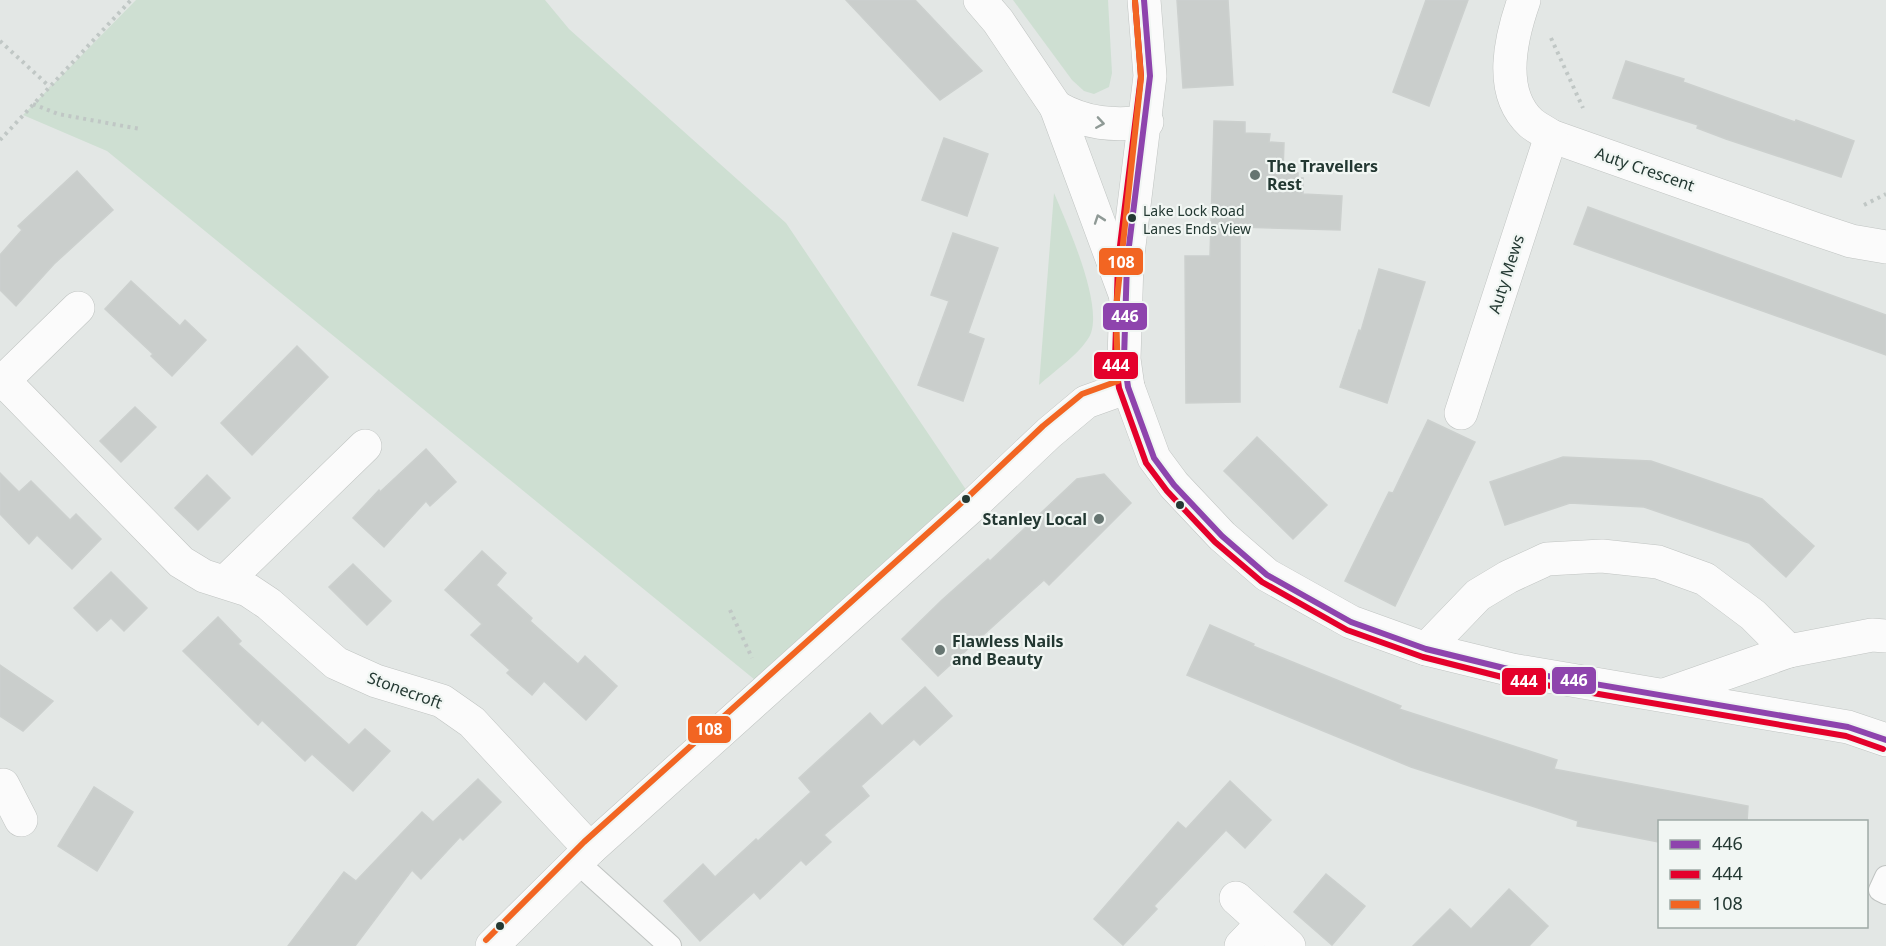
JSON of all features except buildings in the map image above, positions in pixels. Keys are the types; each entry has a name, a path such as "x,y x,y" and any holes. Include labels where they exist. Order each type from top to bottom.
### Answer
{"street":[{"path":"980,0 998,21 1056,107 1125,294"},
{"path":"1144,0 1150,76 1147,122 1125,294 1124,359 1128,387 1154,458 1174,485 1222,536 1268,575 1351,622 1426,649 1512,670 1848,727 1886,740"},
{"name":"Auty Crescent","path":"1524,0 1510,50 1511,79 1518,105 1530,122 1551,136 1605,155 1851,241 1886,247"},
{"path":"1056,107 1091,122 1115,125 1147,122"},
{"name":"Auty Mews","path":"1461,412 1551,136"},
{"name":"Stonecroft","path":"78,308 2,382 181,562 204,576 248,590 269,604 336,663 376,681 442,701 472,722 584,856"},
{"path":"492,946 584,856 766,689 1086,402 1128,387"},
{"path":"225,582 365,446"},
{"path":"1426,649 1478,596 1508,577 1547,559 1602,556 1658,562 1705,579 1753,615 1789,651"},
{"path":"1664,694 1789,651 1872,635 1886,636"},
{"path":"0,786 3,785 21,820"},
{"path":"1236,898 1289,946"},
{"path":"1240,946 1263,923"}],"lane":[{"path":"584,856 670,946"},
{"path":"1886,876 1880,890 1886,893"}],"path":[{"path":"0,140 131,0"},
{"path":"1547,31 1605,155"},
{"path":"0,41 50,87"},
{"path":"33,104 58,114 140,129"},
{"path":"730,610 766,689"}],"green space":[{"path":"136,0 545,0 569,29 786,223 975,503 766,689 107,151 23,115"},
{"path":"1013,0 1108,0 1112,73 1109,87 1094,94 1084,91 1072,80"},
{"path":"1054,193 1088,283 1093,319 1091,333 1082,347 1039,385"}],"transit line":[{"name":"446","path":"1144,0 1150,76 1127,262 1124,359 1128,387 1154,458 1174,485 1222,536 1267,575 1351,622 1426,649 1512,670 1848,727 1886,740"},
{"name":"444","path":"1135,1 1141,76 1118,262 1115,359 1119,388 1146,463 1167,491 1215,542 1262,582 1347,630 1423,657 1510,679 1846,736 1883,749"},
{"name":"108","path":"486,940 584,842 969,496 1043,426 1082,394 1118,381 1116,308 1141,78 1135,1"}],"place":[{"name":"The Travellers Rest","path":"1255,175"},
{"name":"Lake Lock Road Lanes Ends View","path":"1132,218"},
{"name":"Stanley Local","path":"1099,519"},
{"name":"Flawless Nails and Beauty","path":"940,650"}]}
